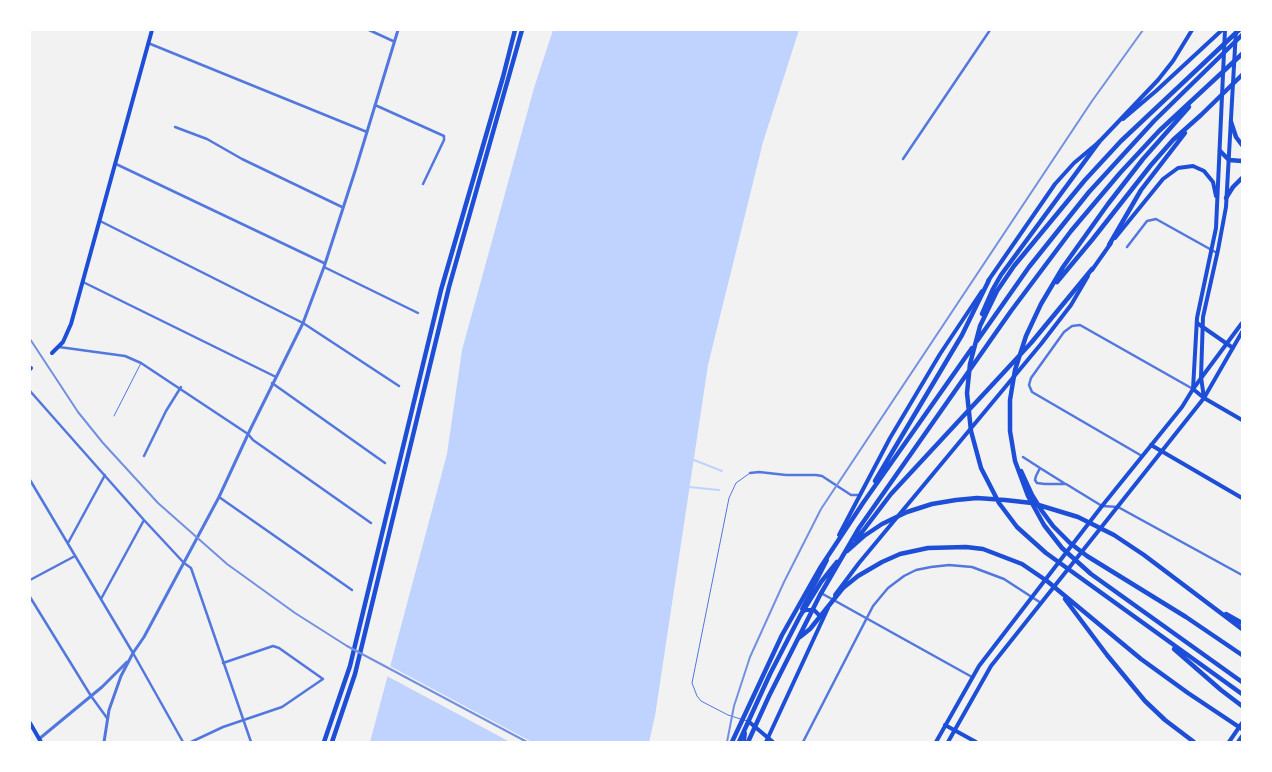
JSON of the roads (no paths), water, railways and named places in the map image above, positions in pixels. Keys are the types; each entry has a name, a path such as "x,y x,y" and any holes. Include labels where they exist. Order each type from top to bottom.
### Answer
{"highway":[{"path":"324,742 347,675 441,290 515,30"},
{"path":"332,742 355,674 449,287 522,30"},
{"path":"977,335 997,291 1023,255 1079,187 1120,141 1237,30"},
{"path":"892,457 1018,283 1077,207 1154,120 1242,35"},
{"path":"748,742 799,637 859,528 1019,300 1071,232 1147,144 1242,54"},
{"path":"1047,293 1092,240 1154,161 1173,140 1242,75"},
{"path":"1203,91 1125,181 1074,251 1047,293 1030,325 1015,370 1010,412 1013,449 1023,485 1037,515 1058,544 1085,570 1242,682"},
{"path":"1109,245 1149,178 1200,115"},
{"path":"1231,122 1236,137 1242,145"},
{"path":"1099,142 1018,251 993,289 985,306 970,364 967,402 975,450 985,477 999,503 1017,527 1038,547 1241,693"},
{"path":"1220,151 1229,160 1242,161"},
{"path":"1226,198 1242,178"},
{"path":"830,578 878,509 1030,344 1092,269"},
{"path":"732,742 796,610 830,551 892,457 962,335 989,280"},
{"path":"1013,449 1029,489 1046,517 1065,539 1093,560 1186,617 1242,655"},
{"path":"739,742 770,674 800,616 833,566 851,547 870,532 900,515 932,504 964,499 998,499 1045,506 1078,517 1120,538 1242,629"},
{"path":"799,637 810,629 837,595 858,576 873,566 918,549 947,547 983,549 1022,564 1047,581 1156,670 1242,729"},
{"path":"1061,594 1106,655 1145,701 1165,720 1194,742"},
{"path":"1203,599 1242,623"},
{"path":"1164,639 1188,662 1242,706"}],"main road":[{"path":"52,353 59,347 69,331 152,30"},
{"path":"744,742 748,721 757,698 859,496 925,378 1055,184 1074,163 1116,125 1168,68 1192,30"},
{"path":"1116,125 1224,30"},
{"path":"1192,389 1197,323 1212,251 1217,208 1224,30"},
{"path":"1204,398 1201,377 1204,312 1218,253 1226,198 1237,30"},
{"path":"766,742 833,599 859,563 1041,344 1070,305 1109,245 1163,180 1174,170 1182,167 1196,167 1209,176 1215,190 1217,208"},
{"path":"1197,323 1233,348"},
{"path":"936,742 972,676 1102,506 1182,406 1192,389 1242,323"},
{"path":"948,742 991,666 1204,398 1242,332"},
{"path":"1192,389 1242,420"},
{"path":"1151,445 1242,498"},
{"path":"800,613 806,610 814,610 820,615 822,622"},
{"path":"748,721 773,742"},
{"path":"1229,742 1242,722"},
{"path":"30,723 40,740"},
{"path":"945,725 976,742"},
{"path":"1238,742 1242,736"}],"street":[{"path":"369,30 394,41"},
{"path":"40,740 116,673 133,653 144,637 219,496 272,383 303,323 324,265 398,30"},
{"path":"903,159 990,30"},
{"path":"148,43 367,132"},
{"path":"375,105 444,136 444,140 423,184"},
{"path":"175,127 208,139 242,159 342,207"},
{"path":"116,164 418,313"},
{"path":"1127,247 1148,222 1156,219 1218,253"},
{"path":"100,221 303,323 399,386"},
{"path":"83,282 276,377"},
{"path":"1142,456 1036,395 1030,389 1030,381 1036,370 1064,332 1076,325 1085,328 1192,389"},
{"path":"59,347 125,356 141,363 180,387 248,434 253,440 371,522"},
{"path":"272,383 385,463"},
{"path":"144,456 180,387"},
{"path":"30,391 144,520 184,563 192,568 250,742"},
{"path":"1023,457 1102,506 1118,507 1242,575"},
{"path":"1040,468 1035,480 1037,482 1044,484 1066,484"},
{"path":"750,474 759,472 822,476 851,495 859,496"},
{"path":"68,543 104,475"},
{"path":"30,480 133,653 183,742"},
{"path":"219,496 352,590"},
{"path":"101,599 144,520"},
{"path":"30,580 76,556"},
{"path":"803,742 877,600 894,583 916,570 940,566 965,566 989,572 1012,583 1041,603"},
{"path":"813,588 972,676"},
{"path":"30,597 107,719"},
{"path":"191,742 287,704 322,679 279,648 272,646 223,663"},
{"path":"104,742 107,719 118,682 133,653"}],"lane":[{"path":"114,416 141,363"},
{"path":"748,721 728,715 706,704 697,696 692,683 729,498 736,483 750,474"}],"water":[{"path":"553,30 799,30 763,142 708,365 655,716 649,742 370,742 447,454 462,350 534,88"}],"waterway":[{"path":"694,460 722,471"},
{"path":"689,487 719,490"}],"railway":[{"path":"727,742 734,706 750,657 784,582 821,509 1092,101 1143,30"},
{"path":"30,339 78,412 103,443 158,503 227,564 295,613 347,646 527,742"}]}
